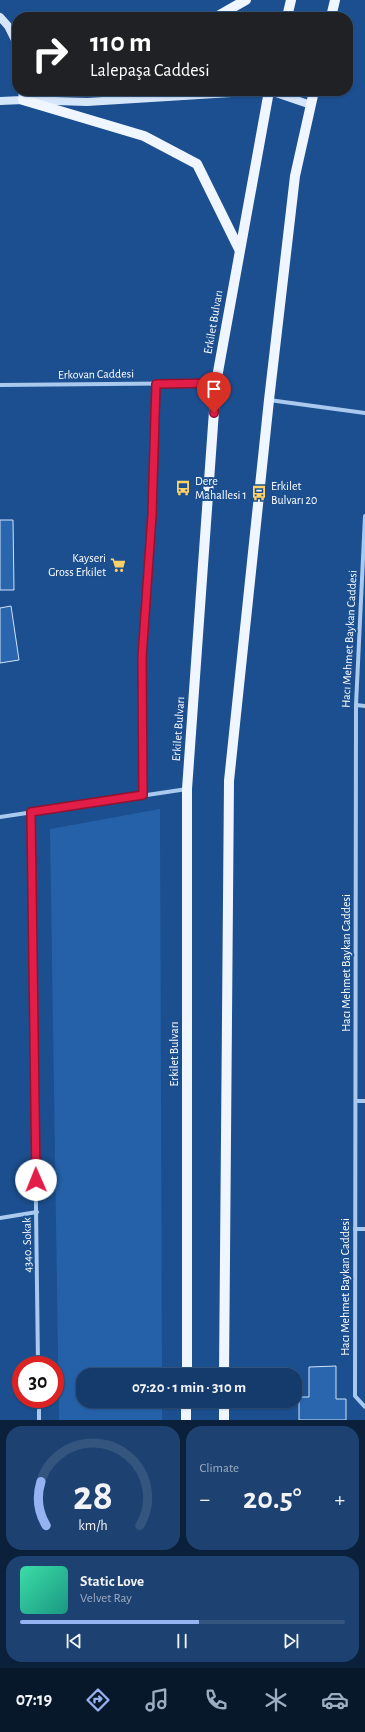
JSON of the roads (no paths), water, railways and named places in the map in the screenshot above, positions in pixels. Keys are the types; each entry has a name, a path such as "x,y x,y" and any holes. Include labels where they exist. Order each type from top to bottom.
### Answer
{"main road":[{"path":"225,12 246,0"},
{"path":"288,12 291,0"},
{"path":"332,12 335,0"},
{"path":"26,96 144,136 197,164 239,249"},
{"name":"Erkilet Bulvarı","path":"186,1368 187,789 216,383 239,249 269,96"},
{"path":"224,1368 229,781 269,400 295,176 313,96"},
{"path":"186,1408 186,1420"},
{"path":"224,1408 224,1420"}],"street":[{"path":"0,17 8,26 12,34"},
{"path":"0,24 12,27"},
{"path":"0,101 19,96"},
{"path":"32,96 87,102 183,96"},
{"path":"285,96 311,105"},
{"name":"Erkovan Caddesi","path":"0,385 216,383"},
{"path":"269,400 365,413"},
{"name":"Hacı Mehmet Baykan Caddesi","path":"365,516 356,705 355,1229 355,1396 365,1407"},
{"path":"356,705 365,706"},
{"path":"0,817 187,789"},
{"name":"4340. Sokak","path":"31,812 38,1356"},
{"path":"356,1101 365,1100"},
{"path":"0,1218 37,1212"},
{"path":"355,1229 365,1229"},
{"path":"39,1408 39,1420"}],"lane":[{"path":"143,795 142,658 152,515 156,384"}],"place":[{"name":"Dere Mahallesi 1","path":"183,488"},
{"name":"Erkilet Bulvarı 20","path":"259,493"},
{"name":"Kayseri Gross Erkilet","path":"118,565"}]}
